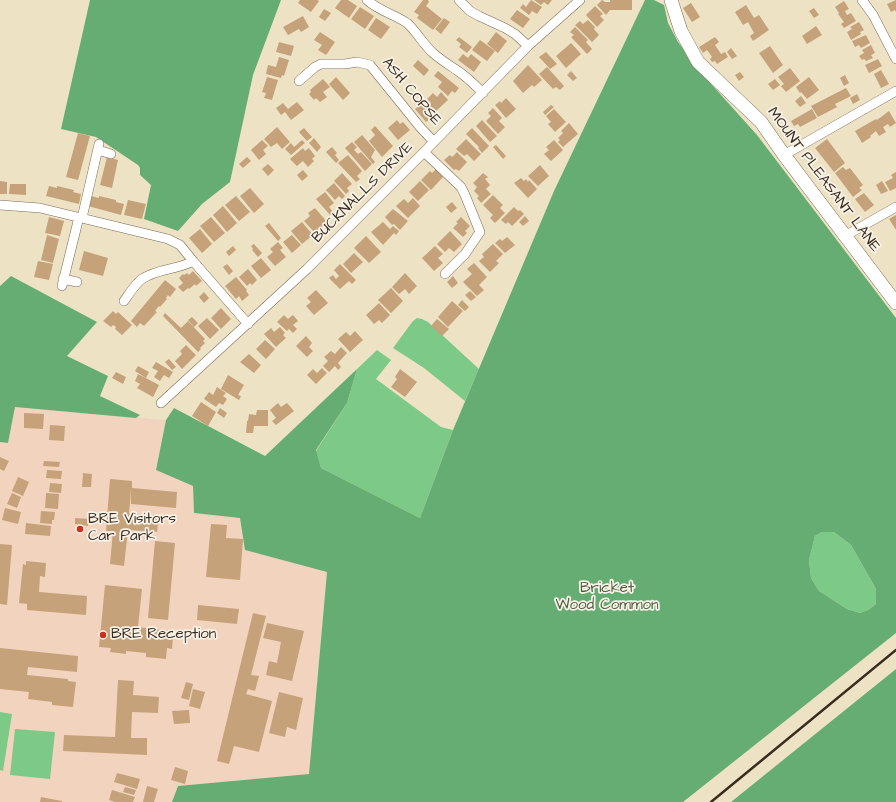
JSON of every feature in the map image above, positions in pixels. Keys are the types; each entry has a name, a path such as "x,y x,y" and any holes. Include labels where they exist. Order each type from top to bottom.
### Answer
{"street":[{"path":"367,0 377,8 406,23 442,62 457,71 483,93"},
{"path":"459,0 474,13 515,34 528,46"},
{"name":"BUCKNALLS DRIVE","path":"161,403 248,324 342,234 528,46 580,0"},
{"name":"MOUNT PLEASANT LANE","path":"671,0 681,31 698,62 761,122 784,155 896,303"},
{"path":"862,0 873,15 896,59"},
{"name":"ASH COPSE","path":"299,81 321,64 346,64 357,62 370,64 420,127 434,142"},
{"path":"784,155 896,91"},
{"path":"77,282 63,282 99,147 111,154"},
{"path":"424,152 461,187 480,232 465,254 445,274"},
{"path":"0,205 29,207 174,241 180,245 248,324"},
{"path":"845,236 896,206"},
{"path":"124,301 141,280 152,274 180,267 193,261"}],"shaded area":[{"path":"15,407 166,420 156,470 193,486 194,513 241,518 245,550 327,571 309,774 178,786 172,802 0,802 0,442 8,443"}],"green space":[{"path":"90,0 281,0 253,75 230,182 202,204 178,231 144,219 151,185 140,175 140,168 138,165 96,137 61,129"},
{"name":"Bricket Wood Common","path":"645,0 654,0 664,5 668,23 678,42 704,76 757,135 896,318 896,633 683,802 172,802 178,786 309,774 327,572 245,550 240,518 194,513 193,486 156,470 166,420 174,408 265,456 357,369 347,403 316,450 321,468 420,518 453,430 554,191","holes":["822,532 834,532 851,545 876,589 876,604 868,610 860,613 847,609 819,591 811,578 809,560 815,536"]},
{"path":"11,276 97,322 67,356 108,376 100,396 140,415 136,418 15,407 8,443 0,442 0,286"},
{"path":"417,318 428,322 479,369 465,401 424,368 393,348 413,321"},
{"path":"377,350 391,360 376,379 441,427 453,430 420,518 321,468 316,451 347,403 357,369"},
{"path":"822,532 834,532 851,545 876,589 876,604 868,610 860,613 847,609 819,591 811,578 809,560 815,536"},
{"path":"896,669 896,802 731,802"},
{"path":"0,712 12,714 3,771 0,770"},
{"path":"15,729 55,732 50,779 10,775"}],"building":[{"path":"300,0 319,1 311,12 298,3"},
{"path":"341,0 348,0 357,6 349,18 335,8"},
{"path":"423,0 428,0 429,2 426,6 442,19 433,30 417,18 419,15 414,12"},
{"path":"531,0 542,7 537,14 532,11 529,15 520,8 523,4 526,7"},
{"path":"534,0 552,0 548,5 544,2 541,5"},
{"path":"602,0 605,2 610,2 610,0 632,0 632,10 610,10 606,15 597,5"},
{"path":"896,0 896,12 895,10 891,12 887,4"},
{"path":"844,1 849,9 845,11 847,15 851,13 856,21 844,28 841,24 844,22 835,7"},
{"path":"691,3 700,17 692,22 683,8"},
{"path":"746,5 754,18 759,15 769,30 753,41 750,36 754,33 748,22 743,25 735,12"},
{"path":"595,6 603,14 600,16 604,20 597,27 586,15"},
{"path":"360,7 374,16 365,29 351,19"},
{"path":"814,8 819,15 814,18 809,11"},
{"path":"324,9 331,13 325,21 319,17"},
{"path":"517,10 530,19 523,28 510,19"},
{"path":"303,16 309,27 301,32 299,29 288,35 283,27"},
{"path":"376,18 390,27 381,39 368,30"},
{"path":"444,18 450,22 441,34 435,29"},
{"path":"588,20 595,27 594,29 599,35 592,42 575,25 580,21 583,24"},
{"path":"859,22 864,30 860,32 861,34 851,40 847,32 852,29 850,27"},
{"path":"816,26 822,35 807,44 802,36"},
{"path":"575,27 588,40 586,42 592,49 587,54 571,37 574,35 570,32"},
{"path":"320,32 335,42 326,55 318,50 322,45 314,40"},
{"path":"496,32 507,41 498,53 487,44"},
{"path":"866,35 870,43 861,48 859,45 855,47 852,41"},
{"path":"459,37 472,47 467,53 459,47 461,44 456,40"},
{"path":"715,37 719,42 715,45 721,54 725,52 728,57 717,64 715,61 712,62 710,59 712,57 707,50 703,53 699,47"},
{"path":"480,40 495,51 487,61 472,50"},
{"path":"279,42 294,46 291,56 276,52"},
{"path":"571,43 581,54 566,68 556,56"},
{"path":"871,45 875,53 871,55 873,58 866,61 864,59 862,60 859,56 864,53 862,50"},
{"path":"770,46 783,65 773,73 759,53"},
{"path":"731,48 737,56 732,59 727,52"},
{"path":"546,52 557,64 550,69 539,57"},
{"path":"463,54 468,58 471,54 481,62 474,72 458,60"},
{"path":"279,57 289,60 284,76 282,75 281,78 266,74 268,65 276,67"},
{"path":"878,59 882,66 869,73 865,65"},
{"path":"418,60 429,70 424,76 413,66"},
{"path":"528,65 542,80 534,87 532,85 523,93 513,81"},
{"path":"547,67 564,86 560,90 556,87 553,89 539,74"},
{"path":"790,68 800,81 786,92 781,86 784,84 778,77"},
{"path":"881,70 889,84 881,88 874,74"},
{"path":"438,71 459,88 455,93 452,91 448,96 438,87 442,82 434,76"},
{"path":"571,71 577,78 573,81 567,75"},
{"path":"740,72 744,77 739,81 735,75"},
{"path":"845,75 849,83 844,86 840,78"},
{"path":"267,77 278,80 272,100 264,98 266,93 262,92"},
{"path":"336,77 350,93 343,100 329,84"},
{"path":"809,77 819,90 807,99 796,87"},
{"path":"323,79 330,87 323,92 327,97 320,102 316,98 314,100 309,94 311,92 310,90"},
{"path":"775,79 780,85 773,90 768,84"},
{"path":"846,88 851,96 835,104 837,107 818,117 811,106"},
{"path":"441,92 448,100 435,112 437,114 426,122 415,109 426,100 429,105 431,103 427,99 433,93 437,97"},
{"path":"857,94 860,100 853,104 850,98"},
{"path":"801,96 806,103 800,107 795,101"},
{"path":"506,98 516,109 506,118 495,105 500,101 501,103"},
{"path":"297,102 304,110 291,120 285,112 281,115 276,108 283,103 288,109"},
{"path":"551,105 554,107 545,115 543,112"},
{"path":"493,108 502,118 499,121 505,127 498,134 486,121 491,116 488,113"},
{"path":"554,109 566,122 555,132 548,124 551,122 546,116"},
{"path":"812,109 817,118 800,127 798,124 794,126 791,121"},
{"path":"889,111 896,123 890,127 888,124 883,127 886,132 879,136 876,131 870,136 871,137 862,143 855,131 876,119 877,120"},
{"path":"397,120 400,124 403,122 410,130 398,140 388,128"},
{"path":"482,120 497,136 490,142 476,126"},
{"path":"569,123 578,134 563,147 558,142 560,140 558,138 563,133 561,131"},
{"path":"375,126 393,146 382,157 369,141 375,135 371,130"},
{"path":"277,127 290,142 282,149 277,143 271,147 264,139"},
{"path":"304,128 312,137 307,141 299,132"},
{"path":"472,128 489,146 482,153 478,148 479,147 466,134"},
{"path":"78,133 90,136 78,180 66,177"},
{"path":"362,135 375,150 371,157 375,162 373,164 354,142"},
{"path":"314,138 321,147 317,152 309,143"},
{"path":"466,139 481,154 474,161 467,154 464,156 456,149"},
{"path":"827,139 845,163 834,172 815,148"},
{"path":"262,140 268,146 263,150 266,154 259,160 251,150"},
{"path":"302,140 305,143 291,155 285,149 291,143 294,147"},
{"path":"554,140 563,150 551,161 544,154 549,150 546,147"},
{"path":"352,142 357,147 354,150 358,154 361,152 372,164 365,171 345,148"},
{"path":"496,145 506,156 503,159 493,147"},
{"path":"332,147 337,153 335,155 339,160 336,163 326,152"},
{"path":"303,148 305,151 309,148 315,156 312,159 314,161 308,167 303,161 297,166 290,159"},
{"path":"457,152 467,162 459,171 456,169 454,170 444,160 450,155 452,157"},
{"path":"348,155 362,171 357,176 360,179 356,182 338,163"},
{"path":"107,157 118,160 112,188 100,185"},
{"path":"247,157 251,161 243,168 239,164"},
{"path":"268,164 274,170 268,176 262,169"},
{"path":"540,165 549,176 538,186 528,176"},
{"path":"843,167 846,170 850,168 863,185 859,188 862,190 853,197 835,173"},
{"path":"436,169 443,177 431,190 421,180 430,171 432,173"},
{"path":"303,170 308,176 302,181 297,175"},
{"path":"896,172 896,188 890,191 885,182 893,178 891,175"},
{"path":"342,173 352,184 347,188 349,191 346,194 334,181"},
{"path":"483,173 488,177 485,179 490,185 486,189 491,194 481,203 477,198 479,196 474,191 477,187 473,183"},
{"path":"521,178 524,181 526,179 528,182 529,180 537,189 528,198 514,183"},
{"path":"0,181 7,182 7,194 0,194"},
{"path":"420,181 429,190 418,201 409,192"},
{"path":"882,181 888,191 881,194 876,185"},
{"path":"334,183 345,196 342,199 339,196 335,200 326,190"},
{"path":"10,184 26,184 26,195 9,194"},
{"path":"49,186 57,188 57,186 74,190 73,192 81,194 79,204 46,196"},
{"path":"250,188 264,204 254,213 240,196"},
{"path":"325,192 334,203 329,207 333,212 330,215 316,199"},
{"path":"864,193 874,205 865,212 855,199"},
{"path":"493,195 503,205 500,208 505,213 495,223 490,218 493,215 483,205"},
{"path":"91,196 99,198 99,196 116,200 116,202 124,204 121,215 88,206"},
{"path":"236,196 250,212 239,221 225,205"},
{"path":"413,198 420,206 408,218 396,206 404,199 408,203"},
{"path":"128,200 146,204 142,219 124,215"},
{"path":"452,202 457,208 451,213 446,207"},
{"path":"223,206 237,223 227,232 213,215"},
{"path":"514,207 524,214 512,226 508,222 506,224 501,220"},
{"path":"315,208 327,222 315,233 304,221 310,216 308,213"},
{"path":"393,209 408,221 400,230 394,224 392,225 385,217"},
{"path":"896,215 896,230 889,219"},
{"path":"525,216 529,221 523,226 519,222"},
{"path":"49,217 64,221 60,236 45,233"},
{"path":"211,217 225,233 214,242 200,226"},
{"path":"461,217 470,226 465,231 467,233 463,237 453,228"},
{"path":"302,222 313,235 302,244 291,231"},
{"path":"383,222 390,229 393,226 399,231 396,235 394,233 383,245 371,232"},
{"path":"269,223 281,238 278,241 265,226"},
{"path":"200,229 212,244 202,253 189,238"},
{"path":"450,231 462,244 454,252 449,248 445,252 437,244"},
{"path":"47,235 59,239 53,263 41,260"},
{"path":"292,235 301,245 292,253 283,242"},
{"path":"366,236 381,252 369,263 354,248"},
{"path":"507,237 515,245 505,253 495,243 500,239 502,241"},
{"path":"278,242 283,248 280,250 286,257 275,266 267,257 273,252 270,249"},
{"path":"254,244 262,253 258,257 252,250 253,249 251,246"},
{"path":"493,244 503,254 496,261 499,263 490,272 479,261 484,257 482,254"},
{"path":"233,246 236,250 229,256 226,252"},
{"path":"435,246 443,254 438,258 443,263 434,271 422,258"},
{"path":"84,251 108,258 103,276 79,270"},
{"path":"354,253 363,262 351,273 343,264"},
{"path":"261,258 271,270 261,278 251,266"},
{"path":"38,261 53,264 49,280 34,277"},
{"path":"474,263 487,277 479,285 484,290 477,296 463,282 472,274 467,269"},
{"path":"227,264 233,271 229,275 223,267"},
{"path":"340,264 356,280 352,284 349,281 340,289 329,278 333,275 336,279 339,276 334,270"},
{"path":"248,269 257,280 252,285 250,283 247,286 239,277"},
{"path":"193,271 202,281 196,286 195,284 183,292 178,287 183,283 179,278 183,274 184,275 187,273 189,275"},
{"path":"405,273 417,286 409,294 405,289 399,294 392,287"},
{"path":"453,276 458,283 452,288 447,282"},
{"path":"236,277 247,290 246,291 249,295 242,301 239,296 236,299 225,286"},
{"path":"165,280 176,289 170,297 168,295 166,298 167,299 155,311 157,312 144,326 140,323 137,327 131,321"},
{"path":"391,288 403,301 391,313 378,300"},
{"path":"316,290 328,303 314,315 306,306 311,302 307,298"},
{"path":"470,291 476,297 471,301 465,295"},
{"path":"204,292 209,298 204,303 199,297"},
{"path":"462,300 469,307 465,311 458,305"},
{"path":"452,301 463,311 448,327 438,317"},
{"path":"379,303 390,315 382,323 379,320 374,324 366,315"},
{"path":"221,308 231,319 221,329 211,318"},
{"path":"113,311 116,314 118,312 132,325 122,335 115,329 116,327 113,325 111,327 103,321"},
{"path":"165,313 181,328 188,321 205,339 203,341 205,343 198,352 163,316"},
{"path":"284,315 288,319 293,315 298,321 293,325 297,329 293,333 289,329 287,331 277,322"},
{"path":"192,317 198,323 194,327 188,320"},
{"path":"207,318 219,330 210,339 198,326"},
{"path":"437,319 449,329 442,336 431,326"},
{"path":"280,327 285,333 283,335 286,338 276,347 264,334 271,328 274,332"},
{"path":"355,331 363,340 350,352 338,339 346,332 350,336"},
{"path":"306,336 312,343 309,347 313,351 307,357 296,346"},
{"path":"265,340 275,349 266,359 256,349"},
{"path":"186,345 196,355 182,369 175,361 182,354 180,351"},
{"path":"341,347 347,353 338,363 341,367 338,370 335,366 329,372 323,366 328,361 324,357 331,351 335,354"},
{"path":"249,354 261,365 254,373 240,362"},
{"path":"169,359 176,367 172,370 165,362"},
{"path":"156,362 173,372 169,378 164,375 160,381 154,377 158,371 152,368"},
{"path":"138,366 149,372 146,378 135,371"},
{"path":"322,368 327,373 316,384 307,375 313,369 317,373"},
{"path":"400,369 417,382 405,397 391,387 397,379 395,377"},
{"path":"116,372 126,377 123,384 112,378"},
{"path":"138,374 159,385 153,397 137,388 140,384 135,381"},
{"path":"228,375 244,385 238,395 241,396 239,400 221,389"},
{"path":"217,387 226,393 223,396 227,399 223,405 219,403 216,407 204,399 209,392 213,395"},
{"path":"201,402 216,412 208,426 192,416"},
{"path":"278,403 281,407 287,403 294,411 276,425 272,421 276,418 270,410"},
{"path":"220,408 227,413 224,418 217,413"},
{"path":"257,410 268,410 268,426 254,426 253,433 246,433 249,414 256,415"},
{"path":"24,413 44,414 43,429 24,428"},
{"path":"50,425 65,426 64,441 49,440"},
{"path":"0,457 9,461 4,471 0,469"},
{"path":"44,461 60,462 59,467 43,466"},
{"path":"47,470 62,471 61,479 46,478"},
{"path":"83,473 92,474 91,487 82,487"},
{"path":"18,477 29,482 23,496 12,491"},
{"path":"110,479 132,481 132,488 177,492 176,508 131,504 131,490 129,514 159,516 157,532 128,530 124,566 110,564 113,531 106,531"},
{"path":"50,483 62,484 61,493 49,492"},
{"path":"12,493 21,497 17,508 7,504"},
{"path":"46,493 59,494 58,509 45,508"},
{"path":"5,508 21,512 18,524 2,520"},
{"path":"41,511 55,512 52,524 40,523"},
{"path":"75,518 89,519 88,526 75,524"},
{"path":"26,523 51,526 50,536 25,534"},
{"path":"211,524 227,525 226,538 243,539 240,580 206,577"},
{"path":"155,541 175,543 168,620 148,618"},
{"path":"0,544 12,545 7,605 0,604"},
{"path":"26,561 46,563 45,577 40,576 39,592 87,596 86,615 27,610 27,604 19,603 23,564 26,565"},
{"path":"105,585 142,589 138,627 169,631 169,635 173,636 172,649 167,648 166,659 146,657 146,653 126,651 126,654 110,652 111,648 99,647"},
{"path":"198,605 239,609 237,624 197,620"},
{"path":"253,613 266,616 251,675 259,676 255,691 248,689 246,694 272,701 259,752 234,746 229,764 217,761"},
{"path":"267,623 304,631 292,681 266,675 269,661 277,663 281,642 263,638"},
{"path":"0,648 78,656 77,672 28,667 27,675 68,679 68,681 76,682 73,707 52,705 52,702 28,699 29,692 0,689"},
{"path":"118,680 134,681 133,695 159,697 158,713 132,712 131,738 147,738 147,755 63,751 64,735 115,737"},
{"path":"186,682 193,684 189,700 181,698"},
{"path":"193,689 205,692 200,709 189,706"},
{"path":"279,692 303,698 296,730 287,727 285,737 269,733"},
{"path":"189,710 190,723 174,724 172,711"},
{"path":"175,767 188,771 185,784 171,780"},
{"path":"117,773 140,779 137,789 114,782"},
{"path":"147,786 158,789 154,802 143,802"},
{"path":"125,787 136,790 134,795 123,792"},
{"path":"112,790 135,797 133,802 115,802 109,800"},
{"path":"41,797 62,801 62,802 40,802"}],"railway":[{"path":"711,802 896,650"}],"place":[{"name":"BRE Visitors Car Park","path":"80,529"},
{"name":"BRE Reception","path":"103,635"}]}
